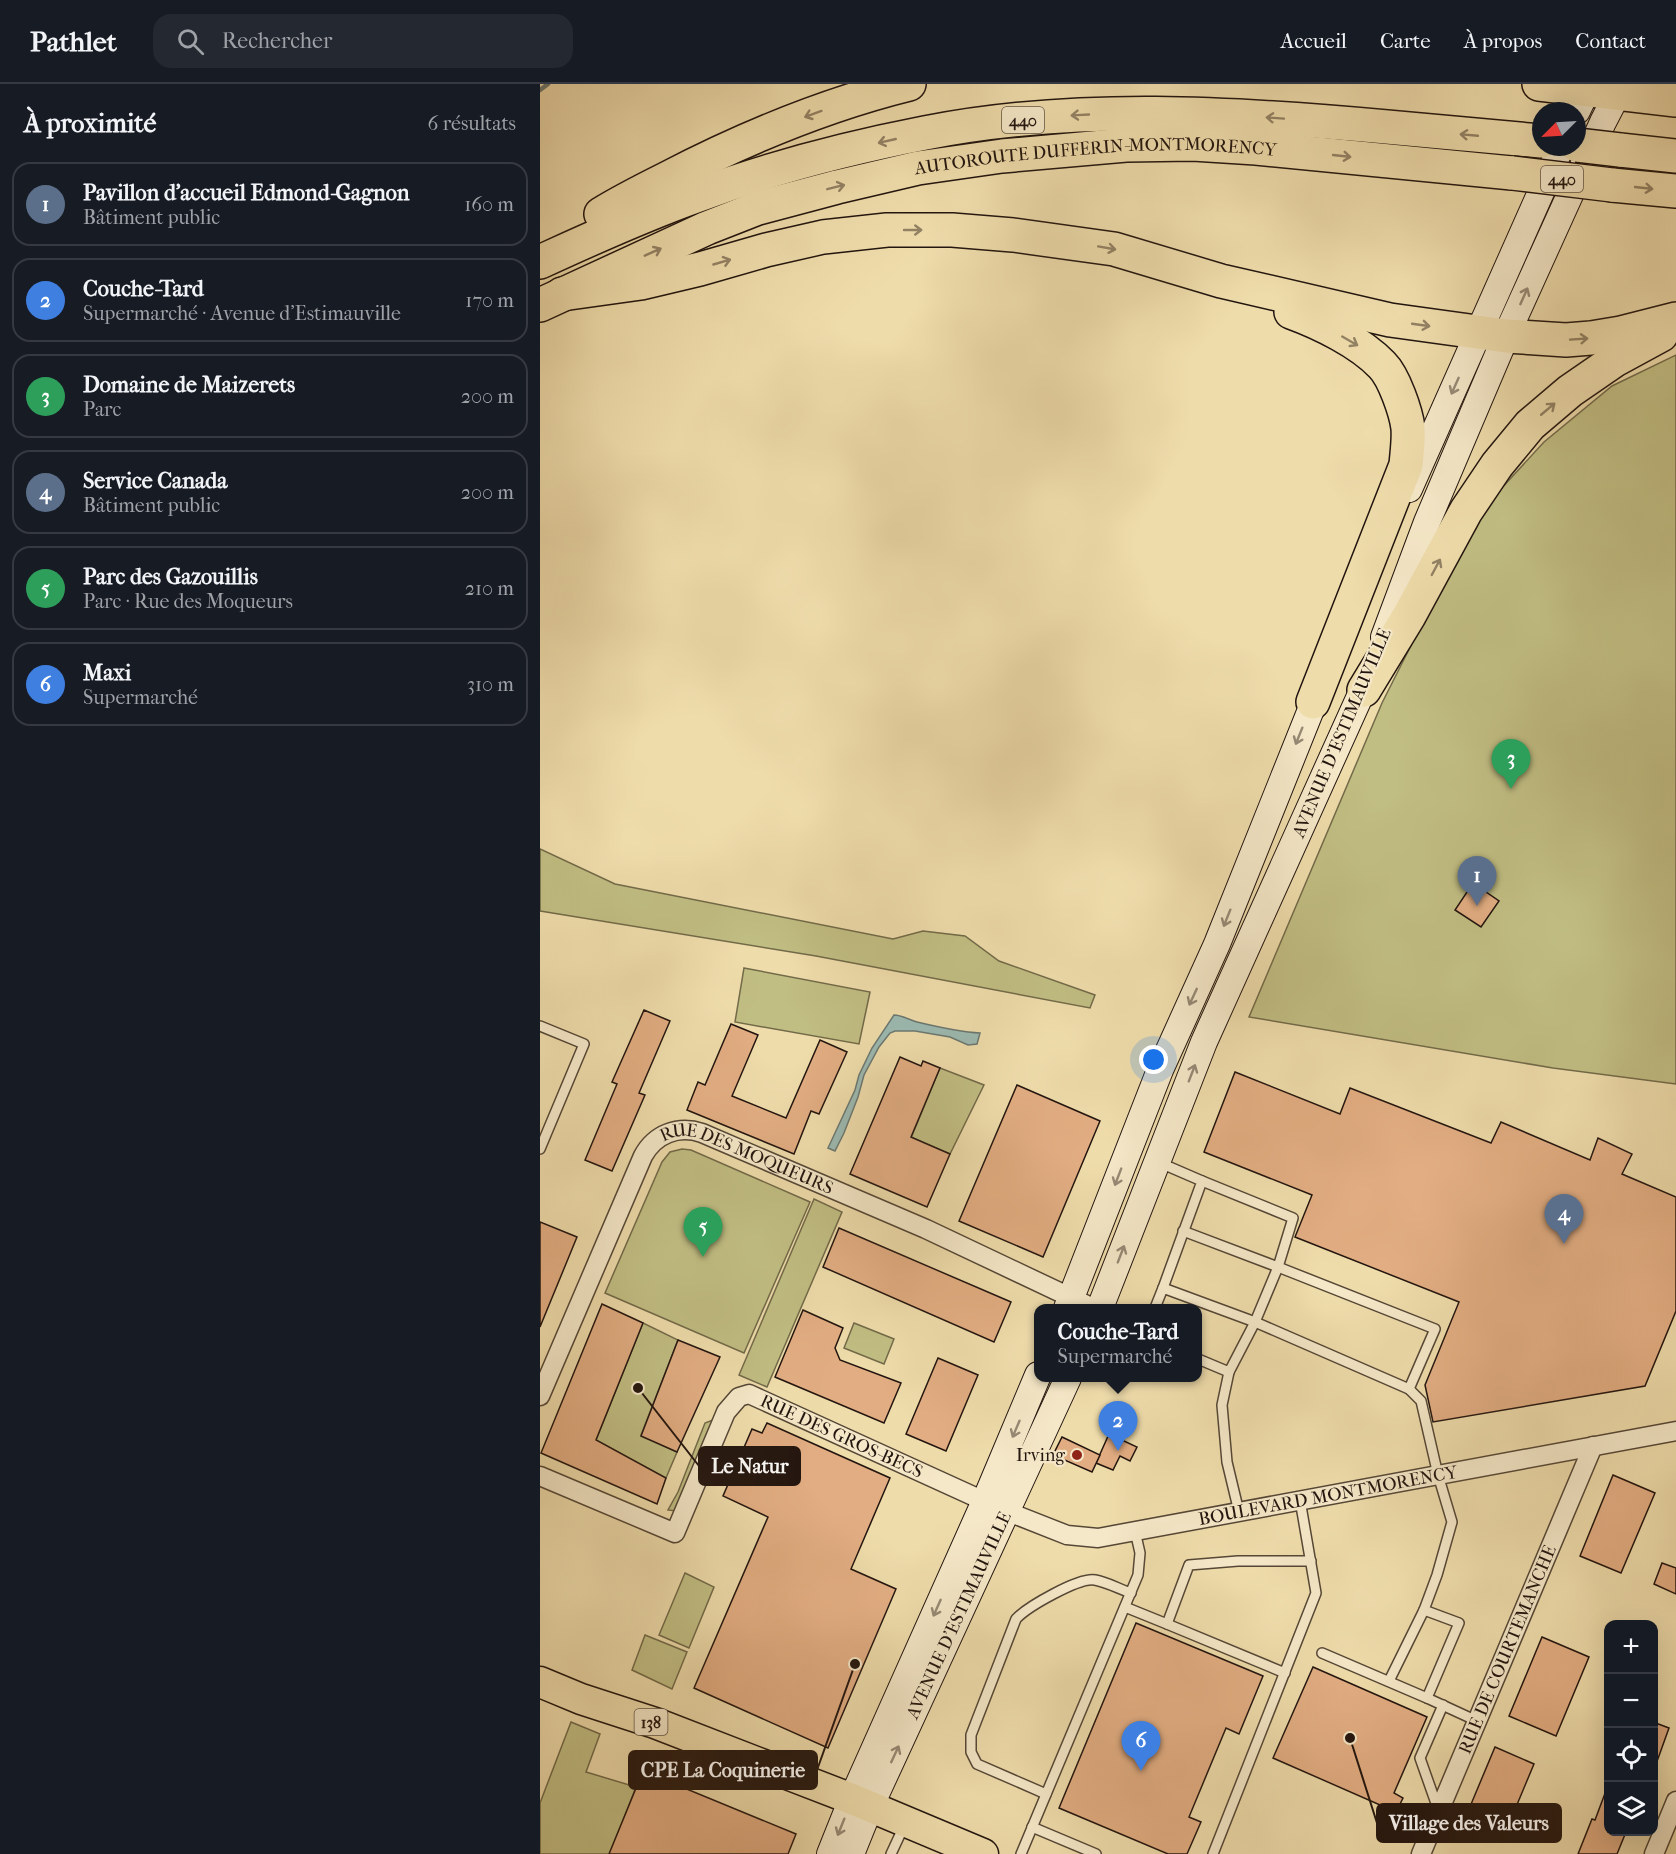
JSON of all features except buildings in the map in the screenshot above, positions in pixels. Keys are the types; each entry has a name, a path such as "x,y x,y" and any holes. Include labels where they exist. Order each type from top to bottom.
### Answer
{"highway":[{"path":"541,262 599,216 702,160 786,123 867,94 909,84"},
{"path":"1539,84 1594,98 1676,100"},
{"name":"AUTOROUTE DUFFERIN-MONTMORENCY","path":"541,262 637,219 758,175 840,152 926,132 995,122 1109,114 1214,114 1532,141"},
{"name":"AUTOROUTE DUFFERIN-MONTMORENCY","path":"551,299 706,228 758,208 918,168 1002,156 1126,145 1193,144 1512,172 1676,191"},
{"name":"440","path":"1586,147 1676,156"},
{"path":"551,299 640,283 823,237 887,230 952,230 1064,241 1114,249 1221,281 1390,320 1492,334 1566,340 1591,338 1676,319"},
{"path":"1221,281 1272,305 1310,319 1356,344 1383,366 1399,395 1408,428 1406,465 1313,702"},
{"path":"1364,690 1409,616 1466,511 1497,465 1530,424 1570,391 1615,360 1676,329"}],"main road":[{"name":"AVENUE D'ESTIMAUVILLE","path":"1077,1304 1160,1070 1217,944 1313,702 1492,334 1603,122 1594,98"},
{"name":"AVENUE D'ESTIMAUVILLE","path":"1102,1304 1204,1042 1364,690 1427,522 1492,334 1558,156"},
{"name":"AVENUE D'ESTIMAUVILLE","path":"995,1506 1036,1382"},
{"name":"AVENUE D'ESTIMAUVILLE","path":"830,1854 861,1803 995,1506 1065,1382"},
{"name":"138","path":"540,1682 581,1700 655,1723 861,1803 958,1847"},
{"name":"AVENUE D'ESTIMAUVILLE","path":"851,1854 861,1803"}],"street":[{"name":"RUE DES MOQUEURS","path":"540,1396 643,1156 659,1137 676,1130 702,1133 926,1228 1075,1304"},
{"name":"RUE DES GROS-BECS","path":"540,1476 675,1533 726,1412 740,1397 749,1394 995,1506"},
{"name":"BOULEVARD MONTMORENCY","path":"995,1506 1067,1535 1098,1538 1676,1431"},
{"name":"RUE DE COURTEMANCHE","path":"1421,1854 1593,1446"},
{"path":"1654,1854 1676,1801"}],"lane":[{"path":"540,1026 584,1044 540,1149"},
{"path":"1157,1162 1293,1218 1278,1267 1255,1322 1229,1372 1222,1405 1227,1462 1239,1512"},
{"path":"1157,1304 1202,1181"},
{"path":"1183,1231 1435,1329 1409,1389"},
{"path":"1163,1288 1255,1322 1409,1389 1421,1401 1438,1475 1452,1522 1424,1610 1389,1682"},
{"path":"1202,1361 1229,1372"},
{"path":"1213,1854 1316,1593 1300,1500"},
{"path":"1021,1854 1138,1575 1140,1553 1135,1531"},
{"path":"1167,1624 1189,1565 1238,1561 1311,1561"},
{"path":"1046,1794 978,1764 971,1752 971,1735 1016,1619 1024,1610 1066,1588 1093,1579 1131,1593"},
{"path":"1125,1607 1285,1673"},
{"path":"1424,1610 1459,1623 1427,1698"},
{"path":"1322,1653 1477,1721"},
{"path":"1439,1811 1420,1758 1443,1705"},
{"path":"891,1854 906,1822"},
{"path":"1032,1827 1096,1854"}],"shaded area":[{"path":"1676,355 1676,1084 1553,1068 1249,1017 1382,703 1441,586 1487,504 1544,442 1612,386"},
{"path":"540,849 615,884 893,939 923,931 965,936 999,961 1095,995 1090,1008 816,956 540,911"},
{"path":"744,968 870,992 859,1044 735,1022"},
{"path":"940,1068 984,1085 950,1154 924,1143 904,1155"},
{"path":"682,1149 691,1150 810,1202 744,1353 605,1293 662,1162 670,1152"},
{"path":"814,1199 842,1212 767,1387 739,1375"},
{"path":"643,1323 678,1340 641,1435 677,1452 666,1478 596,1440"},
{"path":"854,1323 894,1339 884,1364 844,1348"},
{"path":"713,1420 676,1511 668,1510 678,1492 705,1423"},
{"path":"685,1573 714,1587 689,1648 659,1635"},
{"path":"645,1635 687,1652 672,1689 632,1670"},
{"path":"571,1722 600,1734 586,1772 636,1787 610,1854 540,1854 540,1803"}],"water":[{"path":"894,1015 964,1032 980,1033 977,1044 968,1045 950,1037 915,1031 890,1033 879,1047 864,1075 858,1097 835,1151 828,1148 872,1048"}],"waterway":[{"path":"540,90 548,84"}],"place":[{"name":"Domaine de Maizerets","path":"1511,789"},
{"name":"Pavillon d'accueil Edmond-Gagnon","path":"1477,906"},
{"name":"Service Canada","path":"1564,1244"},
{"name":"Parc des Gazouillis","path":"703,1257"},
{"name":"Le Natur","path":"638,1388"},
{"name":"Couche-Tard","path":"1118,1451"},
{"name":"Irving","path":"1077,1455"},
{"name":"CPE La Coquinerie","path":"855,1664"},
{"name":"Village des Valeurs","path":"1350,1738"},
{"name":"Maxi","path":"1141,1771"}]}
